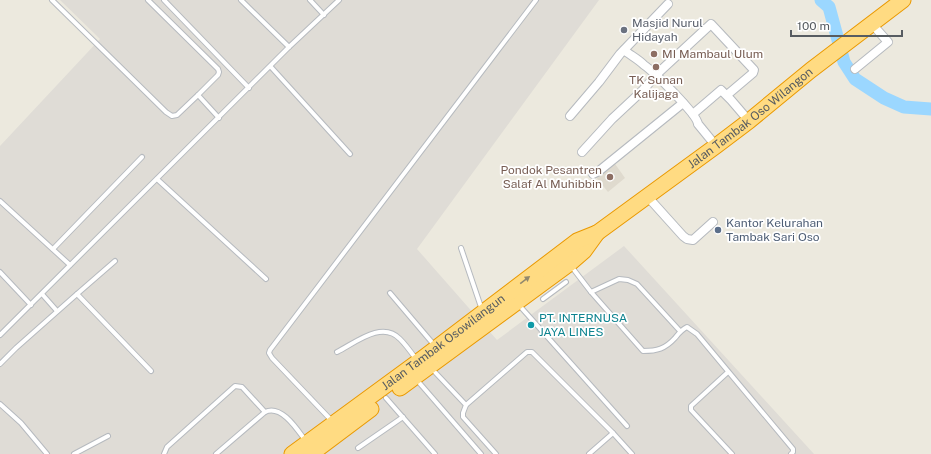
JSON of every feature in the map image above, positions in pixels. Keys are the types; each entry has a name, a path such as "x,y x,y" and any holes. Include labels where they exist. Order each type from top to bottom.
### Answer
{"highway":[{"name":"Jalan Tambak Oso Wilangon","path":"597,233 749,121 811,70 872,24 898,1"},
{"name":"Jalan Tambak Osowilangun","path":"292,454 311,449 422,367 436,348 483,312 513,297 565,258 577,241 597,233"},
{"path":"338,428 386,398 422,367 513,297"}],"street":[{"path":"570,116 624,50 668,4"},
{"path":"582,152 612,119 642,92 656,75 711,24 754,70 753,73 727,95"},
{"path":"855,69 888,42 872,24"},
{"path":"624,50 656,75 693,114 698,124 716,146"},
{"path":"693,114 719,90 727,95 749,121"},
{"path":"593,174 599,171 682,103"},
{"path":"647,196 687,239 693,240 713,222"}],"lane":[{"path":"52,0 166,112 172,116 177,116 218,75 219,72 218,69 148,0"},
{"path":"164,0 249,88"},
{"path":"240,0 290,47"},
{"path":"310,0 324,15"},
{"path":"0,335 339,0"},
{"path":"338,428 272,358 269,353 270,350 536,0"},
{"path":"271,67 350,154"},
{"path":"198,95 220,118"},
{"path":"53,249 142,157"},
{"path":"157,179 266,279"},
{"path":"0,201 70,265"},
{"path":"461,248 483,312"},
{"path":"565,258 591,292 643,351 656,351 664,348 680,331 687,327 697,334 793,449 791,454"},
{"path":"0,364 57,311 115,261"},
{"path":"0,272 32,305"},
{"path":"591,292 619,279 628,280 637,284 680,331"},
{"path":"543,299 566,282"},
{"path":"390,293 436,348"},
{"path":"42,294 57,311"},
{"path":"77,294 151,371"},
{"path":"513,297 627,426"},
{"path":"337,352 375,332 385,331 399,337 422,367 481,454"},
{"path":"496,454 463,417 463,413 466,405 527,352 532,352 632,454"},
{"path":"422,367 466,405"},
{"path":"728,372 692,406 691,410 732,454"},
{"path":"164,454 167,447 235,386 242,387 265,412"},
{"path":"386,398 435,454"},
{"path":"0,404 20,423 47,454"},
{"path":"216,454 265,412 271,410 276,410 284,416 311,449"},
{"path":"358,448 403,417"},
{"path":"589,454 613,433"},
{"path":"74,454 108,436"}],"shaded area":[{"path":"60,0 599,0 417,249 497,340 624,246 814,454 0,454 0,146 100,39"},
{"name":"Pondok Pesantren Salaf Al Muhibbin","path":"613,161 625,178 608,192 595,176"}],"waterway":[{"path":"821,0 829,7 844,62 855,79 884,98 904,107 931,109"}],"place":[{"name":"Masjid Nurul Hidayah","path":"624,30"},
{"name":"MI Mambaul Ulum","path":"654,54"},
{"name":"TK Sunan Kalijaga","path":"656,67"},
{"name":"Pondok Pesantren Salaf Al Muhibbin","path":"610,177"},
{"name":"Kantor Kelurahan Tambak Sari Oso","path":"718,230"},
{"name":"PT. INTERNUSA JAYA LINES","path":"531,325"}]}
